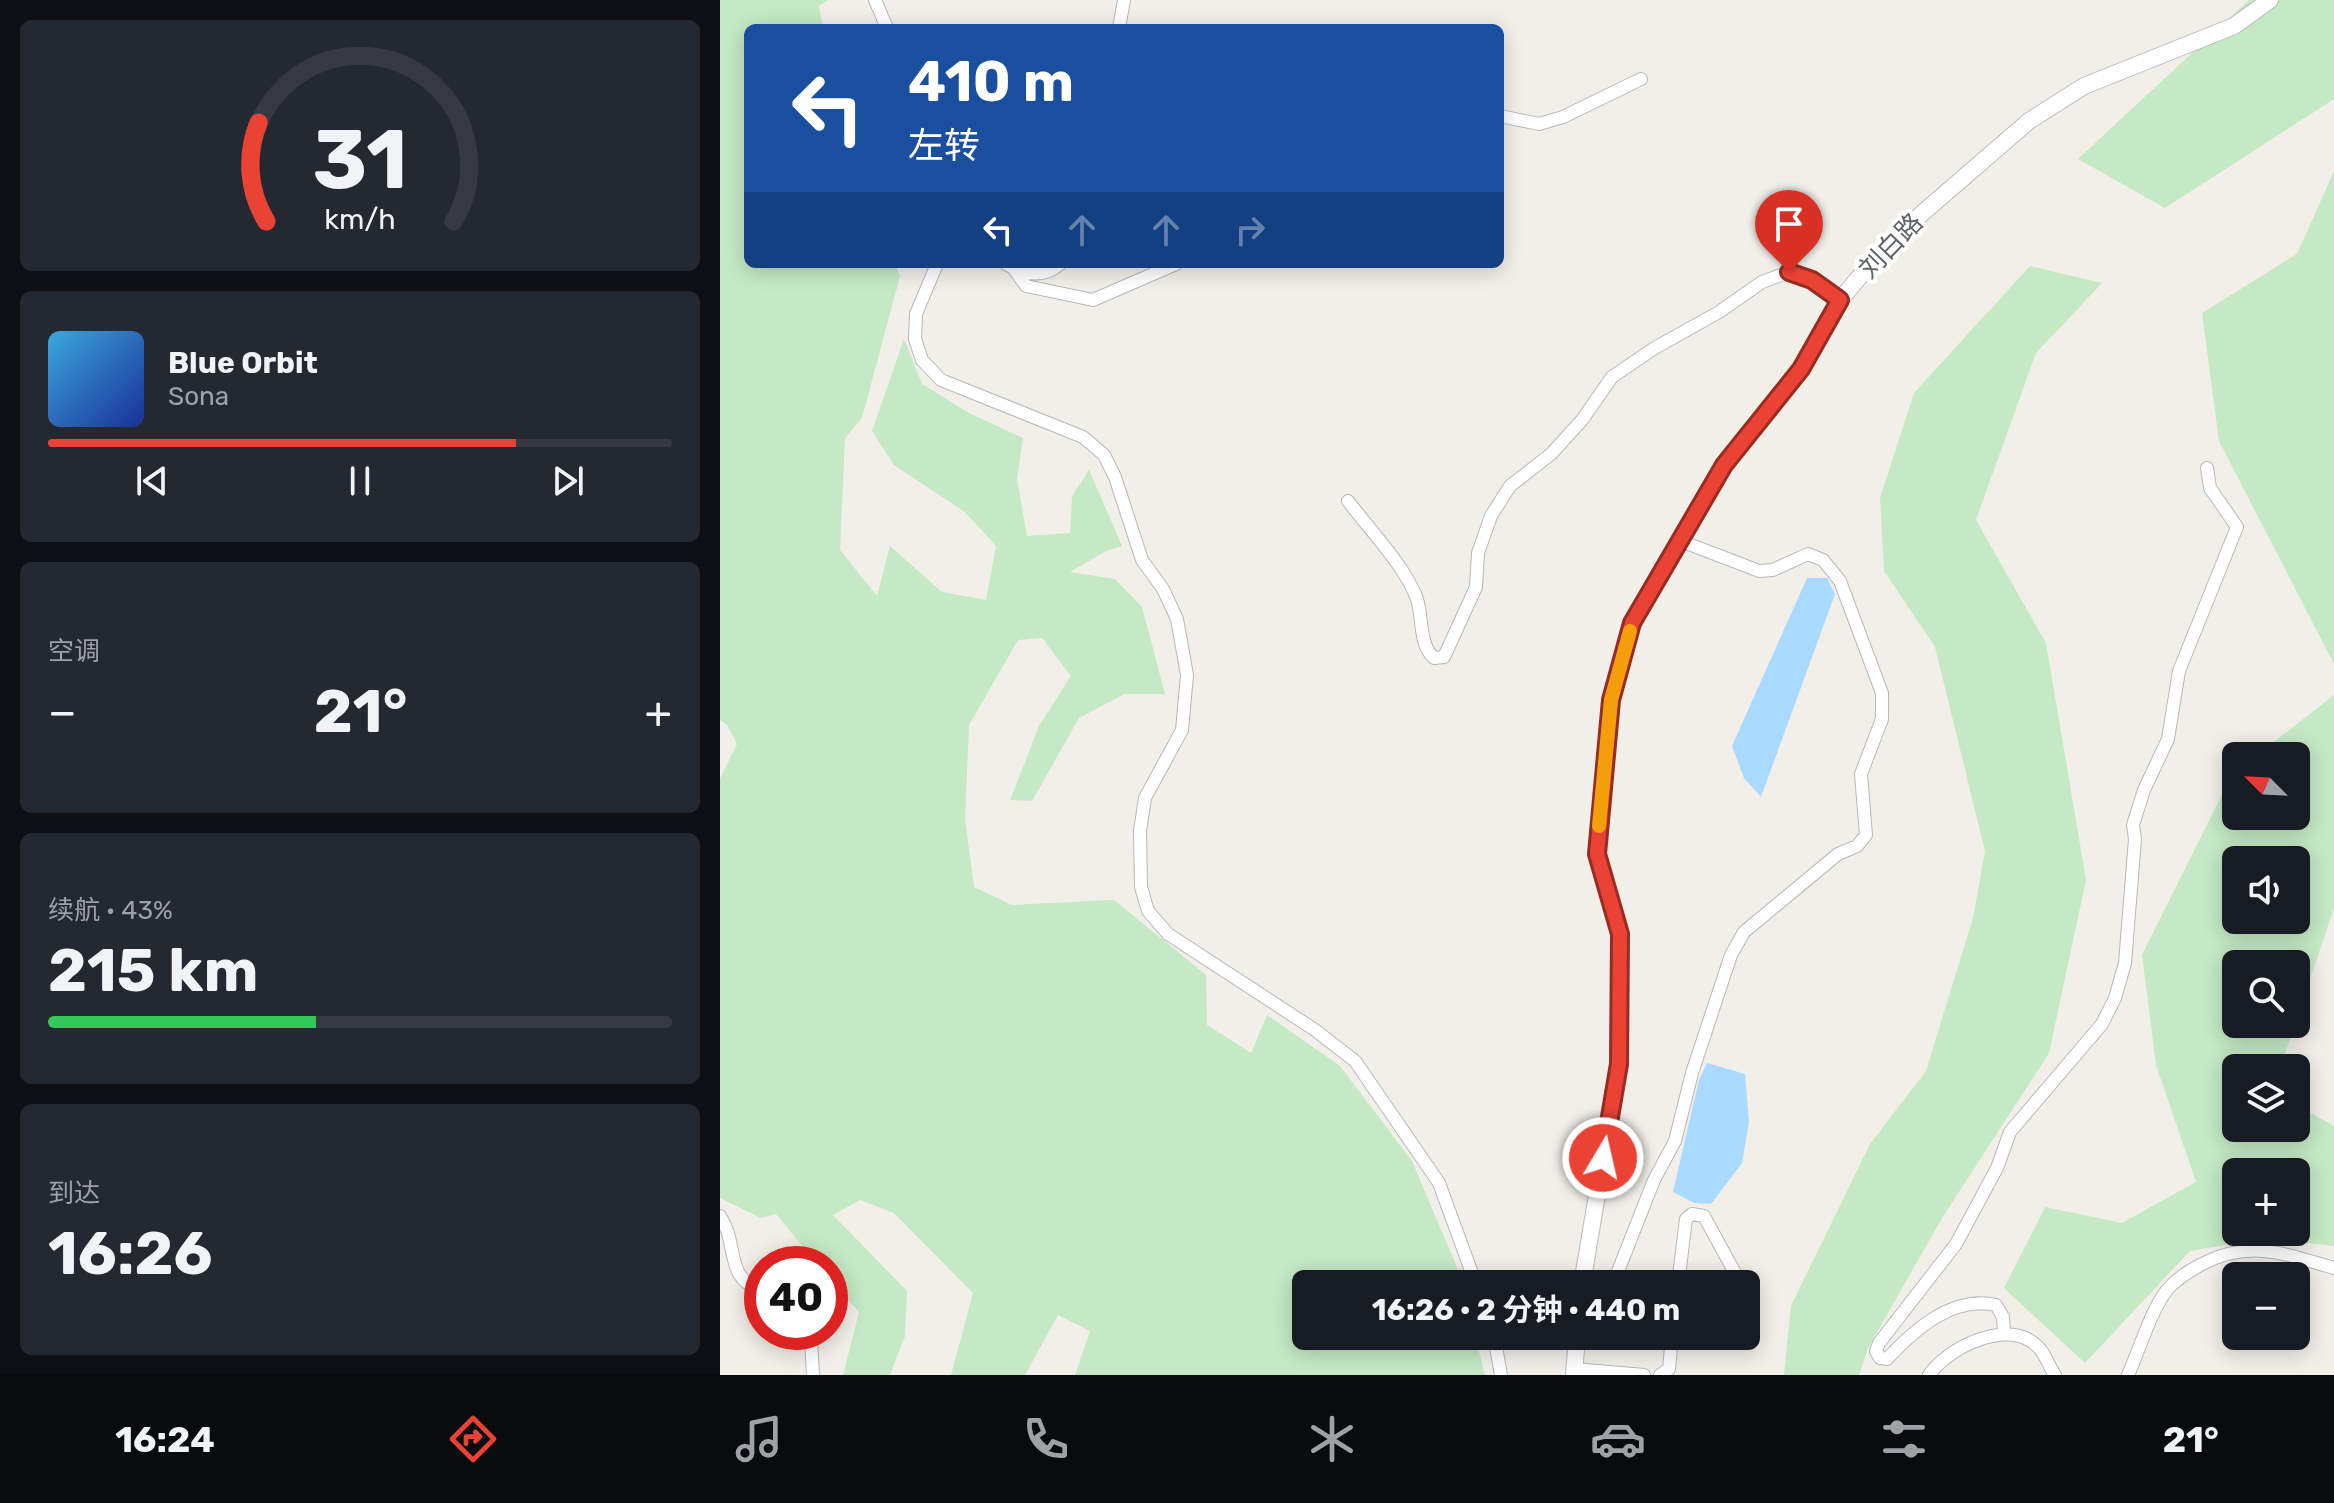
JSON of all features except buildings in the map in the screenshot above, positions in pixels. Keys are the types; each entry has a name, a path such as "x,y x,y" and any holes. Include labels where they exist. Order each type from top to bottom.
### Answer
{"street":[{"path":"875,0 885,24"},
{"path":"1120,24 1124,0"},
{"name":"刘白路","path":"1584,1270 1619,1064 1620,934 1597,854 1611,700 1632,623 1724,465 1801,369 1840,300 1889,242 2029,121 2084,86 2234,26 2270,0"},
{"path":"1504,117 1539,124 1563,117 1641,79"},
{"path":"935,268 916,314 915,339 922,360 941,380 1083,437 1104,455 1115,477 1142,560 1163,589 1177,619 1187,675 1182,730 1145,798 1140,845 1141,887 1148,911 1168,934 1315,1030 1355,1061 1439,1183 1471,1270"},
{"path":"1012,268 1026,286 1093,300 1167,268"},
{"path":"1016,268 1037,275 1055,268"},
{"path":"1348,501 1407,581 1416,599 1426,652 1434,658 1444,657 1476,587 1478,553 1491,516 1510,486 1551,454 1582,420 1612,377 1762,282 1789,272 1812,280 1840,300"},
{"path":"2004,1333 2003,1317 1996,1305 1956,1306 1911,1334 1887,1359 1880,1358 1876,1351 1956,1244 1997,1168 2010,1132 2102,1024 2115,998 2125,963 2130,922 2135,839 2133,825 2144,790 2168,739 2179,671 2237,527 2210,488 2207,468"},
{"path":"1619,1270 1654,1180 1675,1141 1692,1073 1731,955 1744,932 1838,854 1857,846 1866,835 1861,774 1882,719 1882,693 1840,581 1823,560 1808,554 1773,570 1759,571 1681,541"},
{"path":"1680,1270 1686,1219 1692,1214 1704,1216 1733,1270"},
{"path":"720,1216 728,1228 737,1276 744,1282"},
{"path":"2128,1375 2166,1292 2185,1273 2211,1259 2244,1249 2272,1250 2334,1268"},
{"path":"1929,1375 1943,1357 1969,1343 2004,1333 2024,1338 2039,1347 2055,1375"},
{"path":"812,1350 813,1375"},
{"path":"1497,1350 1501,1375"},
{"path":"1576,1350 1575,1372 1644,1375"},
{"path":"1660,1375 1669,1369 1671,1350"}],"green space":[{"path":"720,0 828,0 819,6 822,24 744,24 744,268 897,268 900,276 862,418 845,438 840,550 877,596 890,546 942,592 986,600 996,546 965,512 894,465 872,431 904,339 922,384 969,413 1023,438 1017,479 1027,536 1070,533 1072,496 1089,470 1122,546 1106,551 1070,572 1115,579 1142,607 1165,694 1124,694 1079,718 1032,801 1010,800 1039,726 1071,676 1042,638 1018,640 969,725 965,819 974,887 1012,905 1114,900 1206,975 1207,1025 1251,1053 1267,1015 1340,1066 1412,1161 1458,1270 1292,1270 1292,1350 1479,1350 1485,1375 1075,1375 1090,1331 1058,1315 1025,1375 951,1375 973,1293 894,1213 860,1200 833,1215 907,1291 905,1336 890,1375 843,1375 859,1312 848,1300 848,1246 802,1246 776,1214 761,1218 720,1198 720,779 737,744 727,725 720,720"},
{"path":"2249,0 2334,0 2334,99 2165,208 2078,159"},
{"path":"2334,171 2334,664 2219,441 2202,313 2297,254"},
{"path":"2030,266 2102,283 2036,353 1976,520 2046,643 2086,880 2049,1053 1942,1218 1868,1348 1859,1375 1784,1375 1791,1306 1870,1144 1926,1071 1973,918 1985,851 1935,647 1884,571 1880,498 1914,393"},
{"path":"2334,695 2334,908 2310,979 2310,950 2222,950 2222,1038 2290,1038 2285,1054 2222,1054 2222,1142 2310,1142 2310,1113 2334,1126 2334,1246 2310,1243 2310,1158 2222,1158 2222,1246 2190,1251 2085,1363 2004,1288 2045,1207 2122,1223 2196,1182 2156,1065 2142,955 2222,795 2222,830 2310,830 2310,742 2274,742"}],"water":[{"path":"1807,578 1827,578 1835,594 1761,797 1744,778 1732,746"},
{"path":"1707,1063 1745,1074 1749,1122 1742,1163 1711,1204 1694,1203 1673,1192 1699,1080"}],"slow traffic":[{"path":"1599,826 1611,700 1630,631"}],"route":[{"path":"1603,1158 1619,1064 1620,934 1597,854 1611,700 1632,623 1724,465 1801,369 1840,300 1812,280 1789,272"}]}
